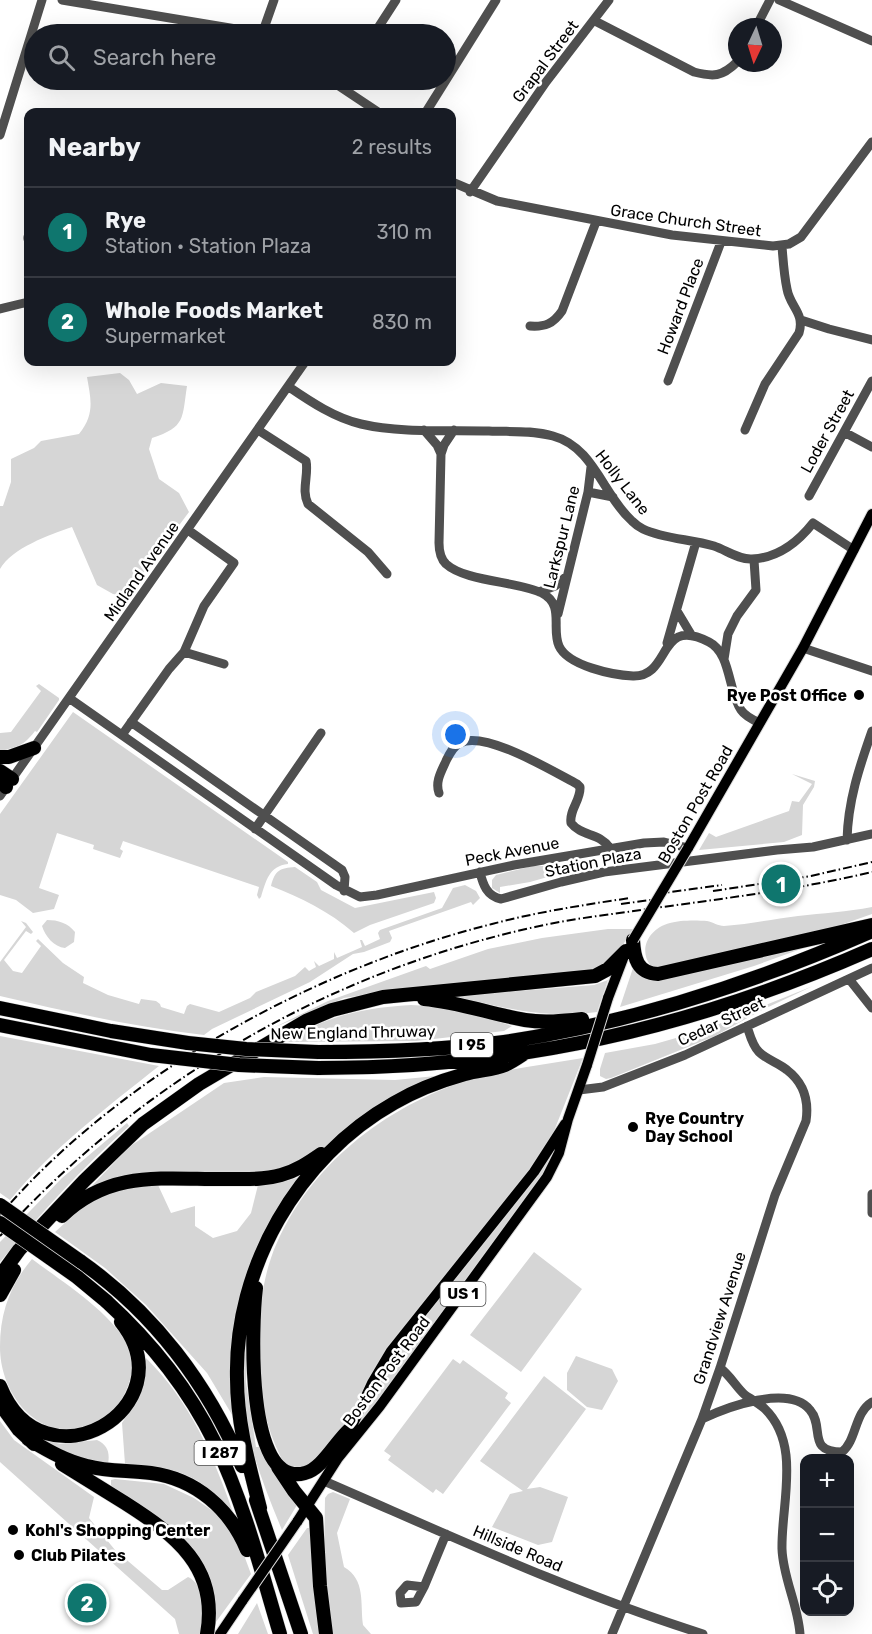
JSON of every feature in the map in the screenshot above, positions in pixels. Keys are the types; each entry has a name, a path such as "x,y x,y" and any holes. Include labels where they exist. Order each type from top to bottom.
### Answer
{"highway":[{"path":"0,757 9,757 34,748"},
{"path":"0,771 5,786"},
{"path":"0,1276 19,1250 103,1160 143,1124 211,1077 320,1014 383,997 587,978 601,974 608,969 629,946 637,964 648,972 658,974 872,925"},
{"name":"New England Thruway","path":"0,1008 119,1032 246,1048 318,1052 392,1051 475,1045 553,1033 623,1017 749,981 801,962 872,931"},
{"name":"New England Thruway","path":"0,1025 151,1054 230,1064 318,1068 433,1064 525,1053 625,1034 704,1013 783,986 872,949"},
{"path":"359,1002 427,999 543,1022 623,1017"},
{"path":"0,1295 16,1266 62,1216 80,1200 98,1190 129,1181 271,1178 300,1167 344,1138 366,1120 409,1094 444,1080 505,1065 525,1053"},
{"path":"260,1508 240,1423 237,1365 246,1300 255,1271 291,1198 344,1138"},
{"name":"I 287","path":"0,1205 111,1284 136,1307 182,1359 226,1430 260,1508 301,1634"},
{"name":"I 287","path":"0,1223 77,1277 106,1301 162,1359 186,1393 211,1435 235,1493 280,1634"},
{"path":"268,1243 256,1290 253,1325 253,1366 257,1410 263,1433 282,1475 316,1518 320,1586 326,1634"},
{"path":"0,1386 19,1417 36,1429 54,1435 83,1435 116,1418 132,1396 137,1379 138,1361 128,1333 114,1317 106,1301"},
{"path":"0,1404 9,1419 28,1439 51,1457 157,1524 183,1546 198,1569 205,1586 209,1607 207,1634"},
{"path":"273,1457 289,1472 296,1474 309,1472 350,1429"},
{"path":"28,1439 76,1463 100,1469 165,1476 186,1483 204,1493 222,1510 240,1535 280,1634"}],"main road":[{"name":"Boston Post Road","path":"220,1634 339,1458 380,1406 541,1186 560,1153 568,1119 588,1065 608,998 629,946 803,648 872,514"},
{"name":"Boston Post Road","path":"339,1458 372,1383 391,1351 534,1172 568,1119"}],"street":[{"path":"35,24 42,0"},
{"path":"62,0 206,24"},
{"path":"266,24 274,0"},
{"path":"380,24 396,0"},
{"path":"456,64 496,0"},
{"path":"595,21 609,0"},
{"path":"761,18 770,0"},
{"path":"779,0 872,41"},
{"name":"Grapal Street","path":"470,192 546,82 595,21 694,72 708,75 723,74 728,70"},
{"path":"0,135 24,58"},
{"path":"351,90 373,108"},
{"path":"428,108 440,90"},
{"name":"Grace Church Street","path":"456,184 496,201 596,222 721,242 782,246 801,237 872,142"},
{"path":"530,326 546,326 552,323 562,311 596,222"},
{"name":"Howard Place","path":"668,381 721,242"},
{"path":"745,430 765,384 799,333 801,320 787,291 782,246"},
{"path":"0,309 24,303"},
{"path":"801,320 872,339"},
{"name":"Midland Avenue","path":"5,786 302,366"},
{"name":"Loder Street","path":"809,496 872,381"},
{"name":"Holly Lane","path":"289,387 316,405 360,424 424,430 526,432 554,436 578,450 591,464 632,521 643,529 716,547 753,560"},
{"path":"258,430 302,456 307,467 304,492 308,504 368,552 387,574"},
{"path":"424,430 441,454"},
{"path":"454,430 441,454 438,543 445,563 466,573 539,592 551,601 557,617 557,636 561,649 570,659 585,666 627,676 642,676 657,666 677,612 696,542"},
{"path":"844,432 872,447"},
{"name":"Larkspur Lane","path":"557,617 592,474 591,464"},
{"path":"588,492 613,497"},
{"path":"724,660 728,634 737,616 756,590 753,560 794,544 813,524 854,550"},
{"path":"122,735 169,669 184,652 204,606 234,563 188,530"},
{"path":"539,592 555,586 567,576"},
{"path":"677,612 692,636"},
{"path":"707,641 728,634"},
{"path":"665,649 673,639 692,636 707,641 717,649 724,660 741,710 760,723"},
{"path":"803,648 872,671"},
{"path":"184,652 224,664"},
{"name":"Peck Avenue","path":"69,698 344,891 360,897 610,848 655,842 688,848"},
{"path":"131,722 342,870 345,877 344,891"},
{"path":"847,840 854,784 872,731"},
{"path":"255,829 321,733"},
{"path":"439,793 437,787 439,777 449,754 456,746 472,740 491,744 525,757 577,784 580,787 580,794 571,814 571,823 579,831 602,839 610,848"},
{"name":"Station Plaza","path":"480,872 488,892 492,897 501,899 604,872 802,848 872,834"},
{"name":"Cedar Street","path":"579,1090 595,1089 694,1051 872,968"},
{"path":"849,979 872,1008"},
{"name":"Grandview Avenue","path":"612,1634 702,1419 775,1195 804,1127 808,1109 804,1091 797,1081 788,1071 760,1053 754,1045 747,1026"},
{"path":"872,1194 872,1213"},
{"path":"720,1368 729,1374 743,1393 764,1408 777,1424 786,1453 782,1551 800,1634"},
{"path":"702,1419 728,1408 789,1397 804,1403 813,1412 818,1442 826,1449 842,1452 848,1447 862,1411 872,1402"},
{"name":"Hillside Road","path":"324,1481 624,1607 703,1634"},
{"path":"424,1587 446,1534"}],"shaded area":[{"path":"120,373 129,380 137,394 161,383 187,386 183,414 177,425 152,438 149,449 159,479 179,493 189,512 124,596 113,594 97,585 72,527 42,538 22,549 6,561 0,569 0,506 3,506 11,482 11,459 34,448 41,441 79,434 90,413 87,377"},
{"path":"39,684 59,700 37,732 35,731 19,746 0,752 0,733 11,732 41,691 36,686"},
{"path":"73,712 288,862 272,871 261,897 259,899 257,895 259,887 123,841 120,858 93,849 94,845 57,833 39,888 59,895 54,909 33,913 16,900 0,895 0,814"},
{"path":"792,774 815,781 803,805 802,835 784,842 699,850 709,833 716,837 789,811 792,801 799,802 812,784"},
{"path":"533,866 566,868 565,872 530,882 500,887 500,893 492,888 492,880 496,875"},
{"path":"295,867 317,882 321,890 355,908 434,892 436,898 434,903 370,925 354,933 335,918 314,906 271,886 274,876 279,871"},
{"path":"465,885 476,891 480,898 473,905 471,902 389,931 392,938 390,942 353,954 310,982 204,1035 127,1023 0,996 0,962 26,927 21,921 26,923 33,932 31,934 26,931 4,960 13,971 22,973 41,946 36,941 38,939 63,963 84,977 83,983 108,995 139,1004 141,999 156,1001 161,1007 184,1014 190,1004 219,1012 250,998 256,992 295,976 305,967 309,971 316,967 314,961 319,966 334,959 334,952 337,958 362,947 360,940 365,946 380,939 378,933 380,930 442,908 453,888"},
{"path":"872,907 872,914 835,927 660,968 650,965 645,952 652,934 657,929 674,922 707,921 724,926"},
{"path":"47,920 59,921 69,926 75,932 74,942 65,948 54,943 45,934 42,926"},
{"path":"608,929 633,929 610,965 603,970 344,998 273,1028 328,1001 426,966 430,969 488,949 542,938"},
{"path":"812,945 754,966 620,1007 633,968 641,972"},
{"path":"608,980 597,1012 541,1013 453,996 594,985"},
{"path":"813,986 760,1011 715,1036 611,1078 606,1079 600,1076 605,1053 655,1044 704,1030"},
{"path":"411,1005 462,1012 512,1026 504,1031 416,1041 283,1042 315,1026 345,1015 376,1008"},
{"path":"0,1036 159,1066 62,1146 10,1200 0,1193"},
{"path":"583,1058 554,1131 538,1159 368,1380 346,1424 309,1469 285,1465 266,1416 262,1396 261,1350 258,1339 263,1288 271,1258 302,1198 323,1172 373,1128 431,1094 492,1074"},
{"path":"446,1075 377,1106 305,1163 290,1170 88,1190 129,1147 224,1083 264,1077 395,1080"},
{"path":"127,1123 129,1126 62,1192 0,1262 0,1242 62,1178"},
{"path":"555,1150 550,1163 425,1339 421,1341 419,1348 358,1427 396,1351"},
{"path":"300,1177 269,1224 250,1266 234,1418 207,1373 146,1305 105,1268 55,1232 88,1202 125,1188 158,1185 171,1213 195,1206 195,1226 213,1238 237,1231 251,1213 258,1185"},
{"path":"534,1252 582,1289 521,1372 470,1335"},
{"path":"32,1259 100,1311 122,1336 129,1349 132,1361 131,1373 123,1397 107,1417 86,1430 57,1429 43,1424 20,1405 5,1378 0,1347 4,1311 12,1289"},
{"path":"249,1321 246,1382 256,1447 264,1447 297,1505 282,1530 257,1465 247,1422 244,1371"},
{"path":"576,1356 612,1369 618,1381 602,1410 587,1407 567,1390 567,1373"},
{"path":"146,1358 162,1375 188,1411 217,1469 233,1512 209,1489 185,1474 163,1468 125,1464 122,1423 140,1395 145,1376"},
{"path":"453,1359 460,1364 463,1360 508,1393 505,1398 511,1403 443,1494 436,1489 433,1493 388,1460 391,1456 384,1451"},
{"path":"544,1376 586,1409 527,1489 540,1487 568,1497 552,1542 538,1545 492,1527 510,1494 523,1491 480,1461"},
{"path":"0,1421 14,1440 94,1497 89,1518 115,1550 162,1590 168,1590 188,1577 194,1581 203,1602 204,1619 201,1634 179,1634 175,1619 0,1462"},
{"path":"43,1439 60,1444 97,1440 104,1444 107,1450 108,1464 90,1464 41,1443"},
{"path":"111,1480 164,1484 194,1498 220,1516 238,1539 251,1574 213,1626 214,1611 211,1589 204,1567 195,1553 173,1529 116,1491 111,1485"},
{"path":"333,1492 350,1499 337,1533 344,1567 356,1578 359,1585 363,1625 371,1634 331,1634 324,1565 325,1498"},
{"path":"307,1528 311,1528 321,1634 313,1634 288,1555"},
{"path":"257,1603 268,1634 238,1634"}],"railway":[{"path":"713,891 811,876 872,862"},
{"path":"0,1236 55,1180 115,1128 177,1082 244,1040 313,1003 384,972 459,947 548,924 786,889 872,872"},
{"path":"656,894 722,885"},
{"path":"0,1215 49,1164 103,1116 162,1073 224,1034 290,999 357,969 424,944 526,916 630,898"},
{"path":"621,904 665,898"}],"place":[{"name":"Rye Post Office","path":"859,695"},
{"name":"Rye","path":"781,884"},
{"name":"Rye Country Day School","path":"633,1127"},
{"name":"Kohl's Shopping Center","path":"13,1530"},
{"name":"Club Pilates","path":"19,1555"},
{"name":"Whole Foods Market","path":"87,1603"}]}
